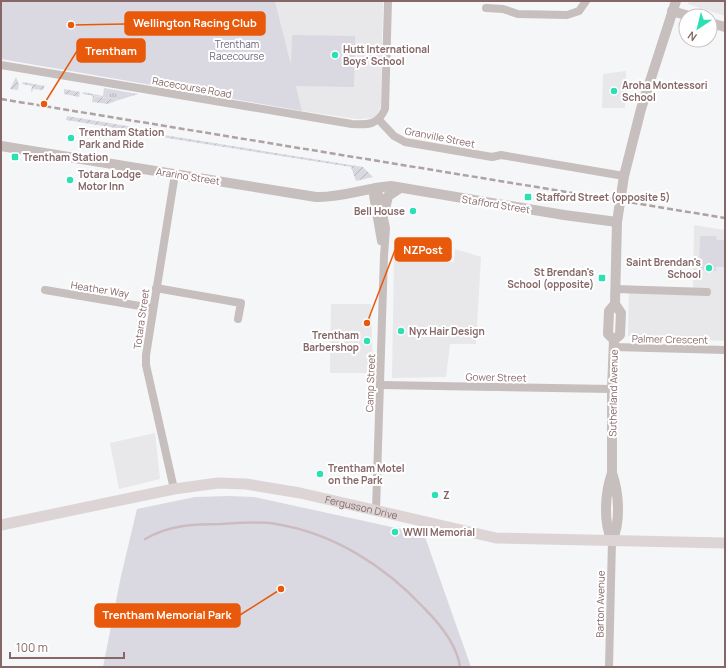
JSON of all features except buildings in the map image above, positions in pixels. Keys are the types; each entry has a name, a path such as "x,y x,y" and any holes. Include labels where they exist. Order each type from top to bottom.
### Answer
{"main road":[{"name":"Fergusson Drive","path":"1,525 174,489 218,483 246,484 274,488 496,538 725,543"}],"street":[{"path":"378,120 382,115 386,104 388,1"},
{"path":"486,8 503,9 518,14 567,15 579,11 586,1"},
{"name":"Sutherland Avenue","path":"612,541 607,529 608,487 612,473 612,389 614,344 608,334 609,311 615,304 617,222 624,176 641,109 674,6"},
{"name":"Racecourse Road","path":"1,65 352,124 369,125 378,120"},
{"name":"Granville Street","path":"378,120 394,136 405,142 492,157 501,155 624,176"},
{"name":"Ararino Street","path":"1,146 316,197 336,196 376,189"},
{"name":"Totara Street","path":"174,174 152,308 146,355 146,365 174,489"},
{"path":"384,213 388,196 400,188"},
{"name":"Stafford Street","path":"376,189 400,188 557,214 617,222"},
{"name":"Camp Street","path":"376,189 379,194 384,213 386,228 376,510"},
{"name":"Camp Street","path":"376,189 373,195 384,256"},
{"path":"156,288 241,303 238,319"},
{"path":"616,289 707,292"},
{"name":"Heather Way","path":"45,290 152,308"},
{"name":"Palmer Crescent","path":"614,344 725,350"},
{"name":"Gower Street","path":"381,385 612,389"},
{"name":"Barton Avenue","path":"609,667 612,541"}],"shaded area":[{"name":"Hutt International Boys' School","path":"275,1 383,1 381,106 375,118 357,119 302,111"},
{"path":"689,1 725,1 725,16 718,14 718,8 700,8 688,4"},
{"name":"Aroha Montessori School","path":"626,71 625,108 602,108 603,74"},
{"name":"Saint Brendan's School","path":"694,225 725,230 725,341 628,336 629,287 693,288"},
{"path":"455,249 481,257 476,344 450,344 446,377 392,378 394,260 454,262"},
{"path":"331,304 371,304 373,373 330,373"},
{"path":"155,433 160,479 119,489 110,443"}],"green space":[{"name":"Trentham Racecourse","path":"1,1 275,1 291,65 292,35 355,36 354,87 296,86 302,111 1,59"},
{"path":"16,77 19,84 18,90 10,89"},
{"path":"23,82 45,86 43,90 33,89 31,92 32,86 22,84"},
{"path":"104,88 138,94 119,100 83,94 83,92 103,96"},
{"path":"64,89 80,92 79,97 64,94"},
{"path":"93,96 119,100 108,104 92,102"},
{"path":"67,116 133,127 133,130 363,167 373,177 356,181 351,167 167,138 118,135 116,128 66,120"},
{"path":"700,236 716,236 717,240 724,240 725,236 725,271 724,267 716,267 716,271 699,270"},
{"path":"195,497 254,497 424,534 471,667 103,667 121,576 137,509"}],"waterway":[{"path":"145,539 154,534 182,526 249,522 276,524 297,528 338,543 375,565 392,578 430,614 441,627 451,643 460,667"}],"railway":[{"path":"1,99 725,218"}],"place":[{"name":"Wellington Racing Club","path":"71,25"},
{"name":"Hutt International Boys' School","path":"335,55"},
{"name":"Aroha Montessori School","path":"614,91"},
{"name":"Trentham","path":"44,104"},
{"name":"Trentham Station Park and Ride","path":"71,138"},
{"name":"Trentham Station","path":"15,157"},
{"name":"Totara Lodge Motor Inn","path":"70,180"},
{"name":"Stafford Street (opposite 5)","path":"528,197"},
{"name":"Bell House","path":"413,211"},
{"name":"Saint Brendan's School","path":"709,268"},
{"name":"St Brendan's School (opposite)","path":"602,278"},
{"name":"NZPost","path":"367,323"},
{"name":"Nyx Hair Design","path":"401,331"},
{"name":"Trentham Barbershop","path":"367,341"},
{"name":"Trentham Motel on the Park","path":"320,474"},
{"name":"Z","path":"435,495"},
{"name":"WWII Memorial","path":"395,532"},
{"name":"Trentham Memorial Park","path":"281,589"}]}
